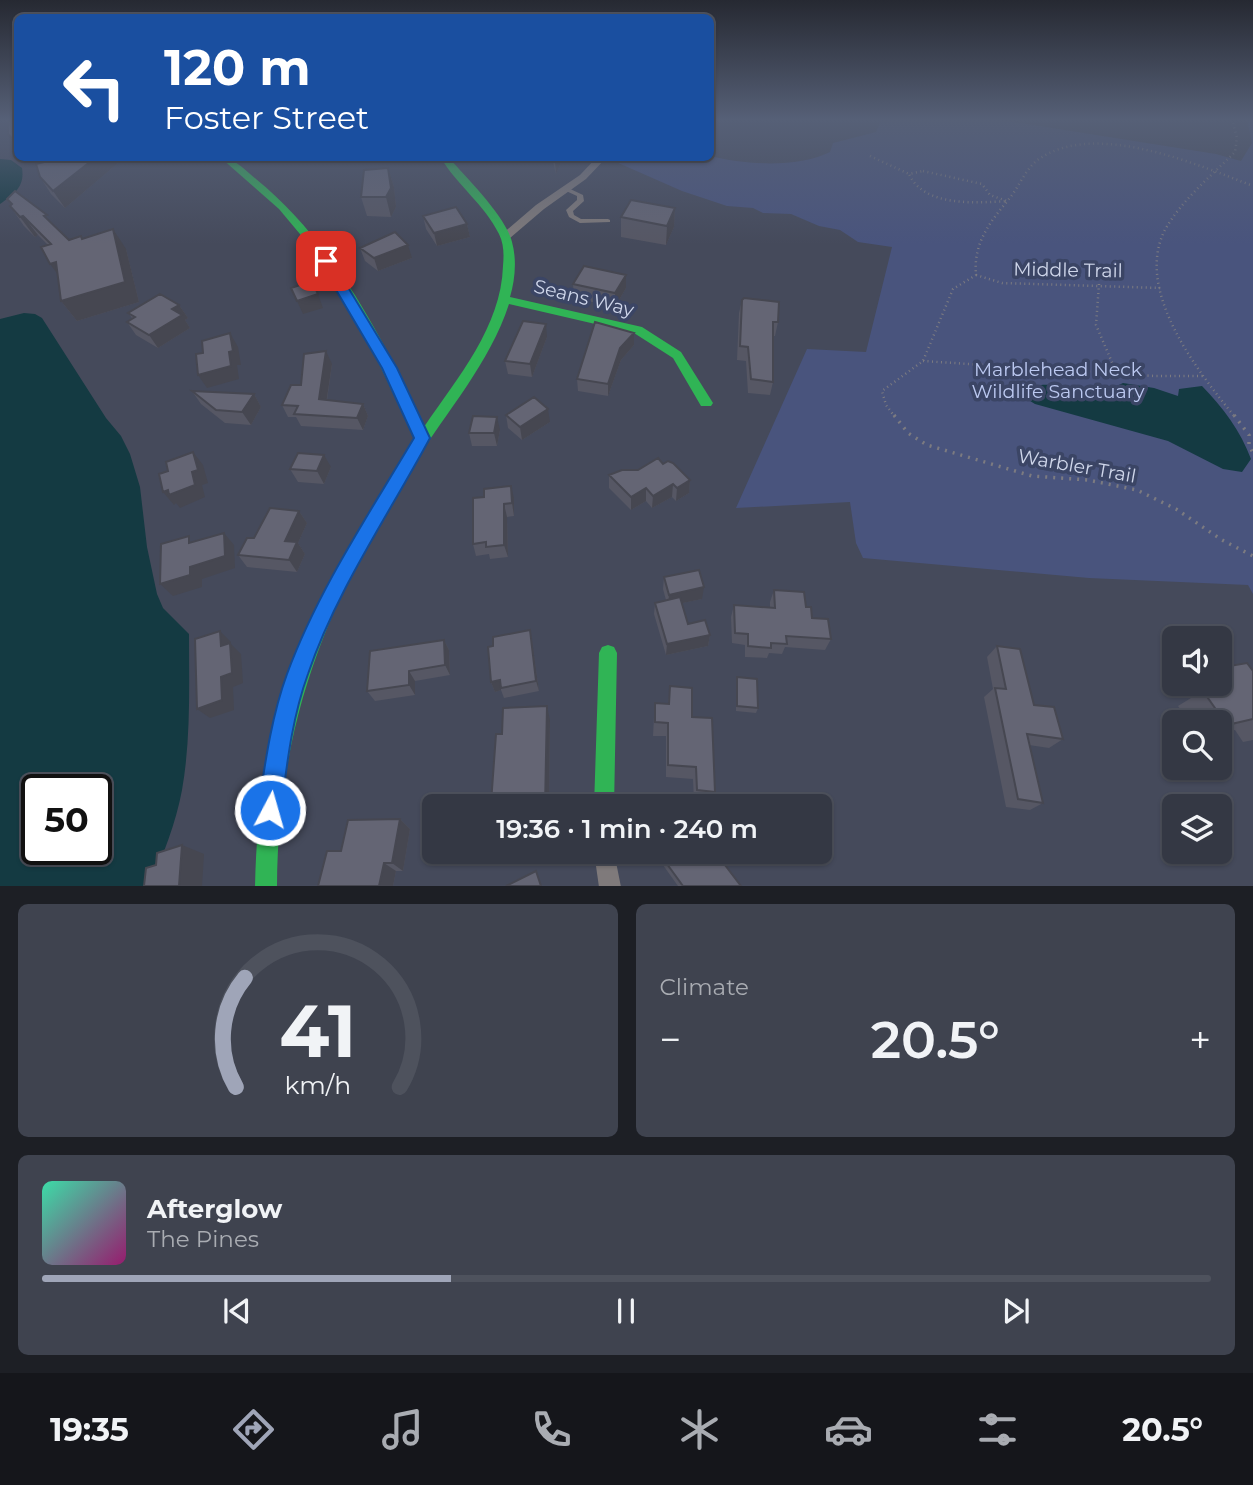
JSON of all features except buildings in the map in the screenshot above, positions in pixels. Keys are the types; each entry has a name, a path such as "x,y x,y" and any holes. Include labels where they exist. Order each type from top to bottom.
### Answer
{"street":[{"path":"229,161 283,208 317,248 390,368 422,438"},
{"path":"266,886 271,787 280,735 297,675 317,627 348,566 422,438 478,354 509,280 510,250 506,236 448,161"},
{"path":"506,236 591,170 598,161"},
{"name":"Seans Way","path":"503,299 638,331 677,355 706,403"},
{"path":"604,794 608,653"},
{"path":"606,864 610,886"}],"lane":[{"path":"566,189 580,195 581,201 569,210 570,216 580,221 608,221"}],"path":[{"path":"882,161 909,174 922,193 932,197 974,203 1007,201"},
{"path":"1036,161 1007,201 991,217 975,256 976,275 953,289 923,361 1117,374 1203,376"},
{"path":"1184,161 1253,186"},
{"path":"1226,161 1170,220 1159,243 1156,267 1170,316 1203,376 1250,435 1249,445 1253,453"},
{"path":"909,174 923,171 968,179 982,184 990,195 1007,201"},
{"name":"Middle Trail","path":"976,275 1002,283 1162,288"},
{"path":"1099,284 1096,325 1117,374"},
{"name":"Warbler Trail","path":"923,361 916,368 887,383 882,391 886,405 908,433 927,445 1032,476 1088,480 1136,489 1176,509 1222,540 1253,556"}],"green space":[{"name":"Marblehead Neck Wildlife Sanctuary","path":"616,161 1253,161 1253,594 1248,585 1089,578 863,558 856,543 850,502 736,508 807,349 866,352 892,247 858,242 840,230 819,226 791,214 763,213 753,208 727,206 682,191"}],"shaded area":[{"path":"0,161 13,161 22,168 22,180 10,197 0,204"},
{"path":"24,313 42,318 106,418 121,436 130,454 140,487 147,547 157,594 163,608 189,634 185,771 173,827 150,886 0,886 0,319"},
{"path":"1123,383 1154,388 1178,396 1179,389 1202,386 1231,420 1251,459 1242,472 1223,469 1168,441 1035,404 1017,393 1043,385 1096,389"}],"traffic: fast":[{"path":"229,161 283,207 319,250 368,328 422,438"},
{"path":"266,886 271,800 278,758 287,716 315,636 332,596 376,514 479,356 502,307 508,283 507,240 488,210 448,161"},
{"path":"503,299 638,330 677,355 706,403"},
{"path":"604,794 608,653"}],"route":[{"path":"270,810 280,735 297,675 317,627 348,566 422,438 390,368 326,261"}]}
